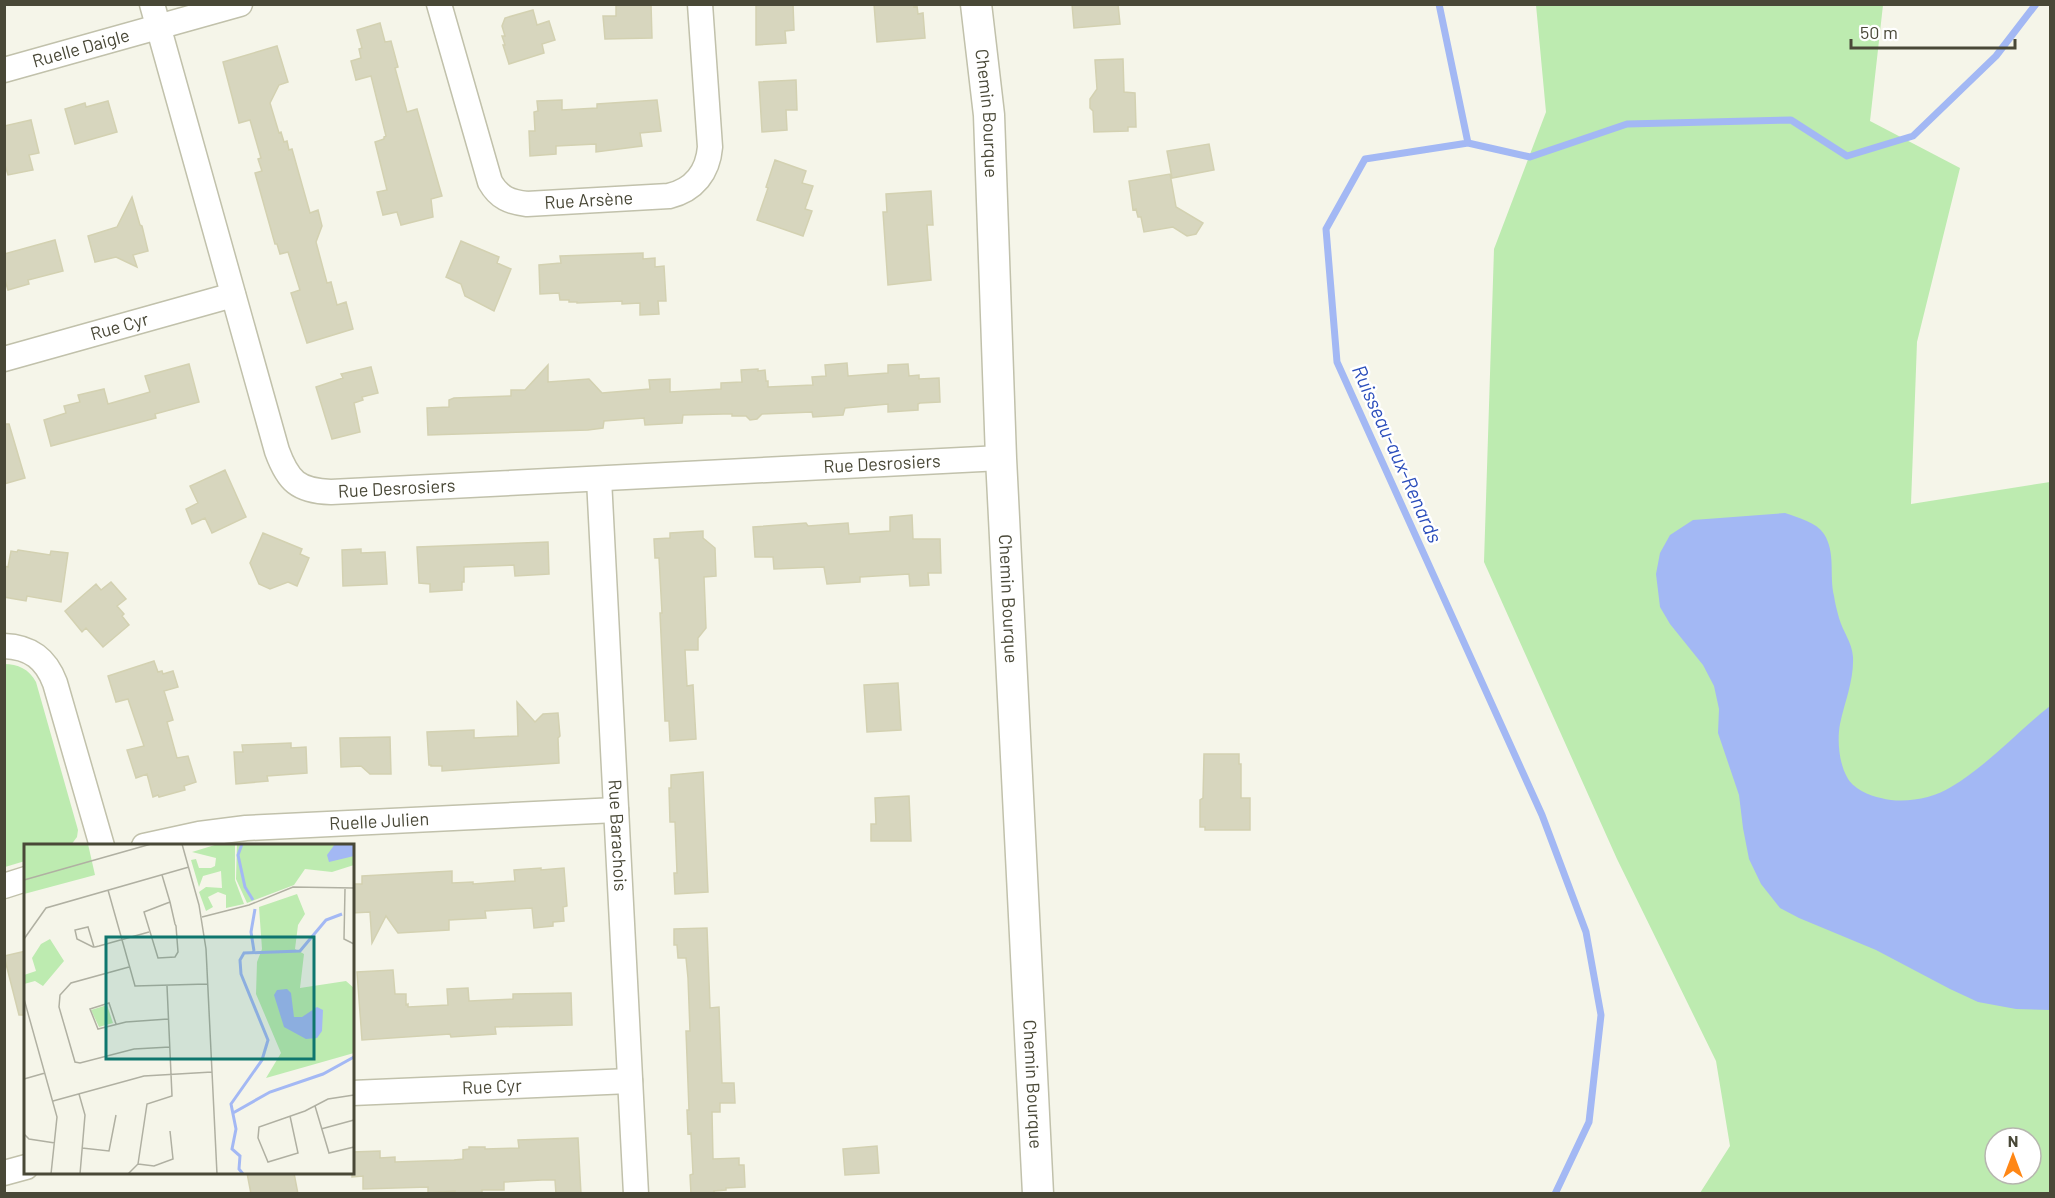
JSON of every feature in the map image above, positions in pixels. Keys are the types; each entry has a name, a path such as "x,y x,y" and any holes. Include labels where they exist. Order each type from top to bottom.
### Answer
{"street":[{"name":"Ruelle Daigle","path":"4,70 155,16 240,4"},
{"name":"Rue Arsène","path":"439,4 490,182 501,196 527,204 669,196 686,190 700,177 708,162 710,147 700,4"},
{"name":"Chemin Bourque","path":"976,4 989,115 1001,458 1038,1194"},
{"name":"Rue Desrosiers","path":"155,16 277,451 286,473 299,486 331,492 1001,458"},
{"name":"Rue Cyr","path":"4,359 233,295"},
{"name":"Rue Barachois","path":"599,478 636,1194"},
{"path":"4,646 22,648 32,652 40,658 50,672 101,844"},
{"name":"Ruelle Julien","path":"153,844 199,834 246,828 616,810"},
{"path":"4,886 24,880"},
{"name":"Rue Cyr","path":"354,1093 630,1081"},
{"path":"4,1173 24,1168"}],"green space":[{"path":"1536,5 1883,5 1870,121 1960,168 1917,342 1911,504 2050,482 2050,1193 1700,1193 1730,1146 1716,1061 1617,859 1484,562 1494,249 1546,112"},
{"path":"4,664 23,668 36,682 78,830 77,837 72,844 24,844 24,861 5,867"}],"water":[{"path":"1785,513 1816,526 1828,541 1835,604 1853,657 1851,682 1840,724 1839,751 1844,771 1849,781 1857,788 1890,800 1917,799 1935,795 1977,769 2050,706 2050,1010 2016,1009 1978,1002 1876,950 1780,908 1761,884 1749,859 1739,795 1718,733 1719,709 1714,686 1703,665 1670,624 1660,607 1656,574 1660,553 1670,535 1693,520"}],"building":[{"path":"651,4 652,38 605,39 603,16 616,16 616,5"},
{"path":"756,4 793,4 794,30 785,31 786,43 756,45"},
{"path":"874,4 914,4 914,7 917,6 918,14 923,13 925,38 877,42"},
{"path":"1072,4 1118,4 1120,24 1074,28"},
{"path":"533,10 537,25 549,21 555,40 542,44 544,53 509,64 502,36 505,36 502,26 505,18"},
{"path":"380,23 385,42 391,41 398,67 395,68 407,112 417,109 442,196 431,199 433,217 401,225 397,212 383,215 377,192 387,190 375,142 386,136 371,76 356,80 351,61 361,58 359,49 362,48 357,30"},
{"path":"277,46 288,82 279,85 270,103 279,133 281,132 284,142 287,141 289,150 292,149 310,213 318,210 322,226 316,242 327,283 331,282 337,305 346,302 353,329 307,343 291,293 300,290 288,252 280,254 275,244 255,173 262,171 258,159 261,158 250,120 239,123 223,62"},
{"path":"1123,59 1124,92 1135,93 1136,127 1128,127 1128,131 1094,132 1090,99 1097,89 1095,60"},
{"path":"796,80 797,110 786,110 787,130 762,132 759,82"},
{"path":"562,100 562,110 597,108 597,104 657,100 661,131 640,133 642,146 596,152 596,144 556,146 556,154 530,156 529,131 535,131 534,112 538,111 537,101"},
{"path":"108,101 117,132 75,144 65,109 85,103 86,107"},
{"path":"31,120 39,153 29,155 33,170 8,175 4,162 4,126"},
{"path":"1209,144 1214,170 1172,178 1167,151"},
{"path":"775,160 806,171 802,183 813,186 805,209 812,211 803,236 757,220"},
{"path":"1170,174 1176,207 1203,223 1196,234 1187,236 1173,227 1144,232 1141,217 1138,217 1136,209 1133,210 1129,181"},
{"path":"931,191 933,225 927,225 931,280 888,285 883,212 887,212 886,194"},
{"path":"132,197 148,251 133,255 137,267 116,257 95,262 88,236 117,227"},
{"path":"55,240 63,271 28,280 29,284 8,290 4,277 4,254"},
{"path":"461,241 499,257 497,263 511,269 494,311 465,296 461,284 446,277"},
{"path":"643,253 643,259 655,258 655,267 664,266 666,301 658,301 659,314 640,315 640,303 622,304 622,301 577,303 560,300 559,293 540,294 539,265 561,263 560,256"},
{"path":"847,363 848,376 888,373 888,365 908,364 909,376 919,375 919,379 939,378 940,402 920,403 918,410 888,412 888,404 845,408 843,415 813,417 812,412 762,414 757,419 750,420 746,416 732,416 732,414 683,415 682,423 645,425 644,418 604,421 603,428 588,430 428,435 427,408 449,407 449,400 454,398 511,396 511,390 525,390 548,365 548,382 589,379 602,393 650,389 649,380 670,379 670,392 721,389 721,383 742,382 741,370 758,369 758,371 765,370 768,387 813,385 812,377 826,376 825,365"},
{"path":"189,364 199,402 155,414 156,418 51,446 44,420 66,413 64,406 80,402 78,395 104,389 108,404 150,392 145,376"},
{"path":"371,367 378,393 362,397 363,400 354,403 360,432 332,439 316,387 343,378 341,374"},
{"path":"4,424 9,424 25,478 4,484"},
{"path":"225,470 246,517 212,533 205,518 192,524 186,509 198,503 190,486"},
{"path":"912,515 913,539 940,539 941,573 928,573 929,585 910,586 909,574 860,577 860,582 827,584 824,567 774,569 773,557 755,557 753,527 848,523 849,534 890,531 890,517"},
{"path":"703,531 703,538 715,548 716,576 704,577 706,628 698,638 698,650 685,650 687,686 693,685 696,739 670,741 669,721 665,721 659,558 655,558 654,539 670,538 670,533"},
{"path":"263,533 302,549 300,554 309,558 297,586 288,582 270,589 259,584 250,563"},
{"path":"548,542 549,574 515,576 514,565 464,567 462,590 430,592 430,584 419,583 417,547"},
{"path":"361,549 361,553 385,552 387,584 343,586 342,550"},
{"path":"18,550 50,555 51,551 68,553 61,602 27,596 26,601 4,597 4,566 8,567 11,551 17,552"},
{"path":"111,582 126,599 117,606 129,625 103,647 86,628 82,632 65,611 96,584 101,590"},
{"path":"154,661 158,672 162,671 163,674 173,671 178,687 164,691 173,720 167,722 177,758 188,756 196,782 184,786 185,790 159,797 158,795 153,797 147,774 136,778 127,750 144,746 128,699 116,702 108,676"},
{"path":"898,683 901,730 867,732 864,685"},
{"path":"517,702 535,722 543,714 558,713 559,763 442,771 442,766 429,765 427,732 474,730 474,738 518,736"},
{"path":"390,737 391,774 370,774 361,766 341,767 340,738"},
{"path":"291,743 291,748 306,747 307,773 267,776 268,781 236,784 234,752 243,752 242,745"},
{"path":"1204,754 1239,754 1241,798 1250,798 1250,830 1205,830 1205,827 1200,827"},
{"path":"703,772 708,892 675,894 674,873 677,873 675,822 670,822 671,775"},
{"path":"909,796 911,841 871,841 871,824 876,824 875,798"},
{"path":"564,868 567,906 563,907 564,921 553,922 553,926 534,928 532,908 485,911 486,918 449,920 449,930 398,933 386,916 372,943 370,912 354,913 354,884 362,884 362,876 452,871 452,883 473,882 473,884 515,881 514,870"},
{"path":"707,928 710,1008 719,1007 722,1083 734,1083 735,1103 720,1103 720,1112 712,1112 713,1159 739,1158 739,1165 744,1165 745,1187 726,1188 726,1190 714,1191 714,1194 691,1194 690,1175 693,1174 691,1133 688,1134 687,1110 689,1110 686,1031 690,1031 688,978 686,958 678,958 677,945 674,945 674,929"},
{"path":"24,951 24,1015 19,1015 4,956"},
{"path":"393,970 395,994 406,994 408,1007 448,1005 447,989 468,988 469,1001 513,999 513,994 571,993 572,1025 495,1027 496,1034 451,1037 450,1034 362,1040 357,972"},
{"path":"578,1138 581,1194 556,1194 555,1180 504,1182 504,1190 482,1190 482,1194 455,1194 455,1191 428,1193 428,1187 363,1189 363,1176 352,1177 354,1152 380,1151 380,1158 395,1157 395,1162 454,1160 463,1159 463,1150 469,1147 519,1148 518,1140"},
{"path":"877,1146 879,1173 845,1175 843,1149"},
{"path":"247,1174 294,1174 298,1194 251,1194"}],"waterway":[{"path":"1439,4 1468,143"},
{"name":"Ruisseau-aux-Renards","path":"1555,1194 1589,1122 1601,1015 1586,932 1542,815 1337,362 1326,229 1365,159 1468,143 1530,157 1627,124 1791,120 1847,156 1913,136 1996,56 2036,4"}]}
